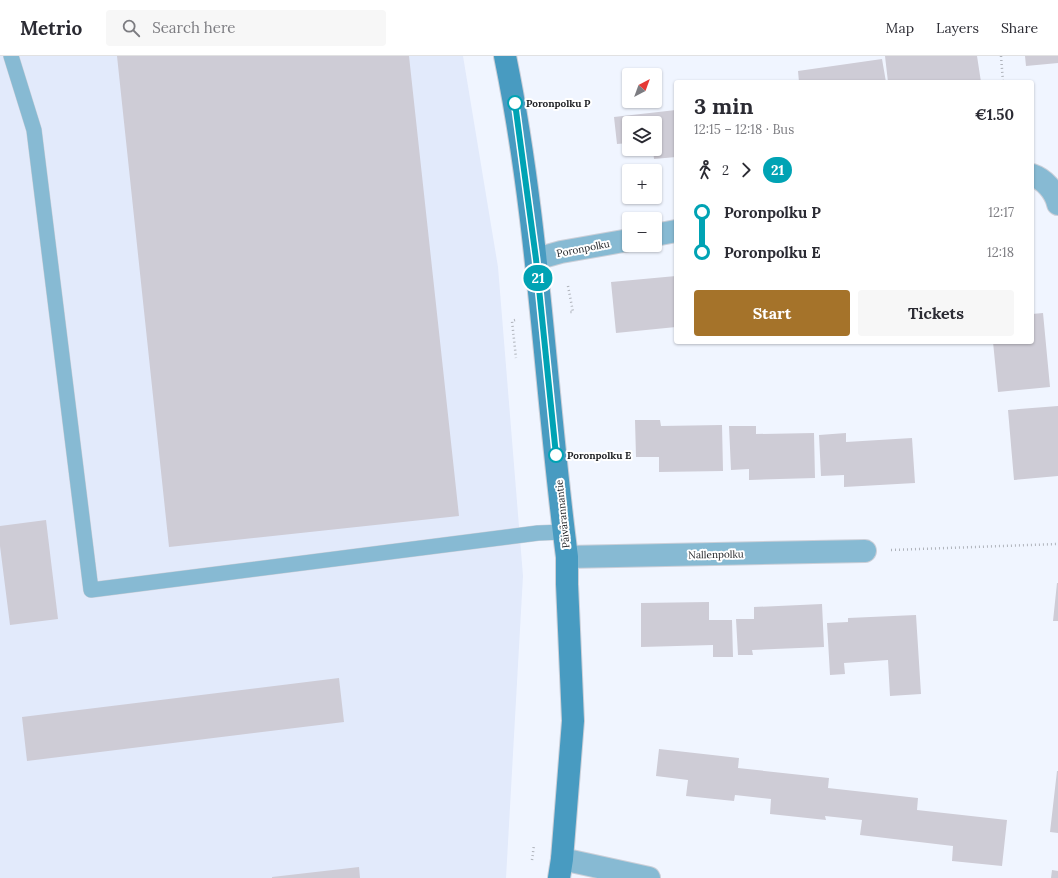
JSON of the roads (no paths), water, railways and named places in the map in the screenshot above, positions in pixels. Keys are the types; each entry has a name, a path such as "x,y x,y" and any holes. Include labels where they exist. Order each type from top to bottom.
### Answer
{"street":[{"name":"Päivärannantie","path":"506,56 515,103 536,259 567,557 572,721 560,868"},
{"path":"1034,176 1048,185 1057,197 1058,204"},
{"path":"662,234 674,231"},
{"name":"Poronpolku","path":"536,259 561,252 622,241"},
{"name":"Nallenpolku","path":"567,557 865,552"},
{"path":"560,868 649,878"}],"lane":[{"path":"11,56 34,130 91,590 538,533 564,532"}],"place":[{"name":"Poronpolku P","path":"515,103"},
{"name":"Poronpolku E","path":"556,455"}]}
